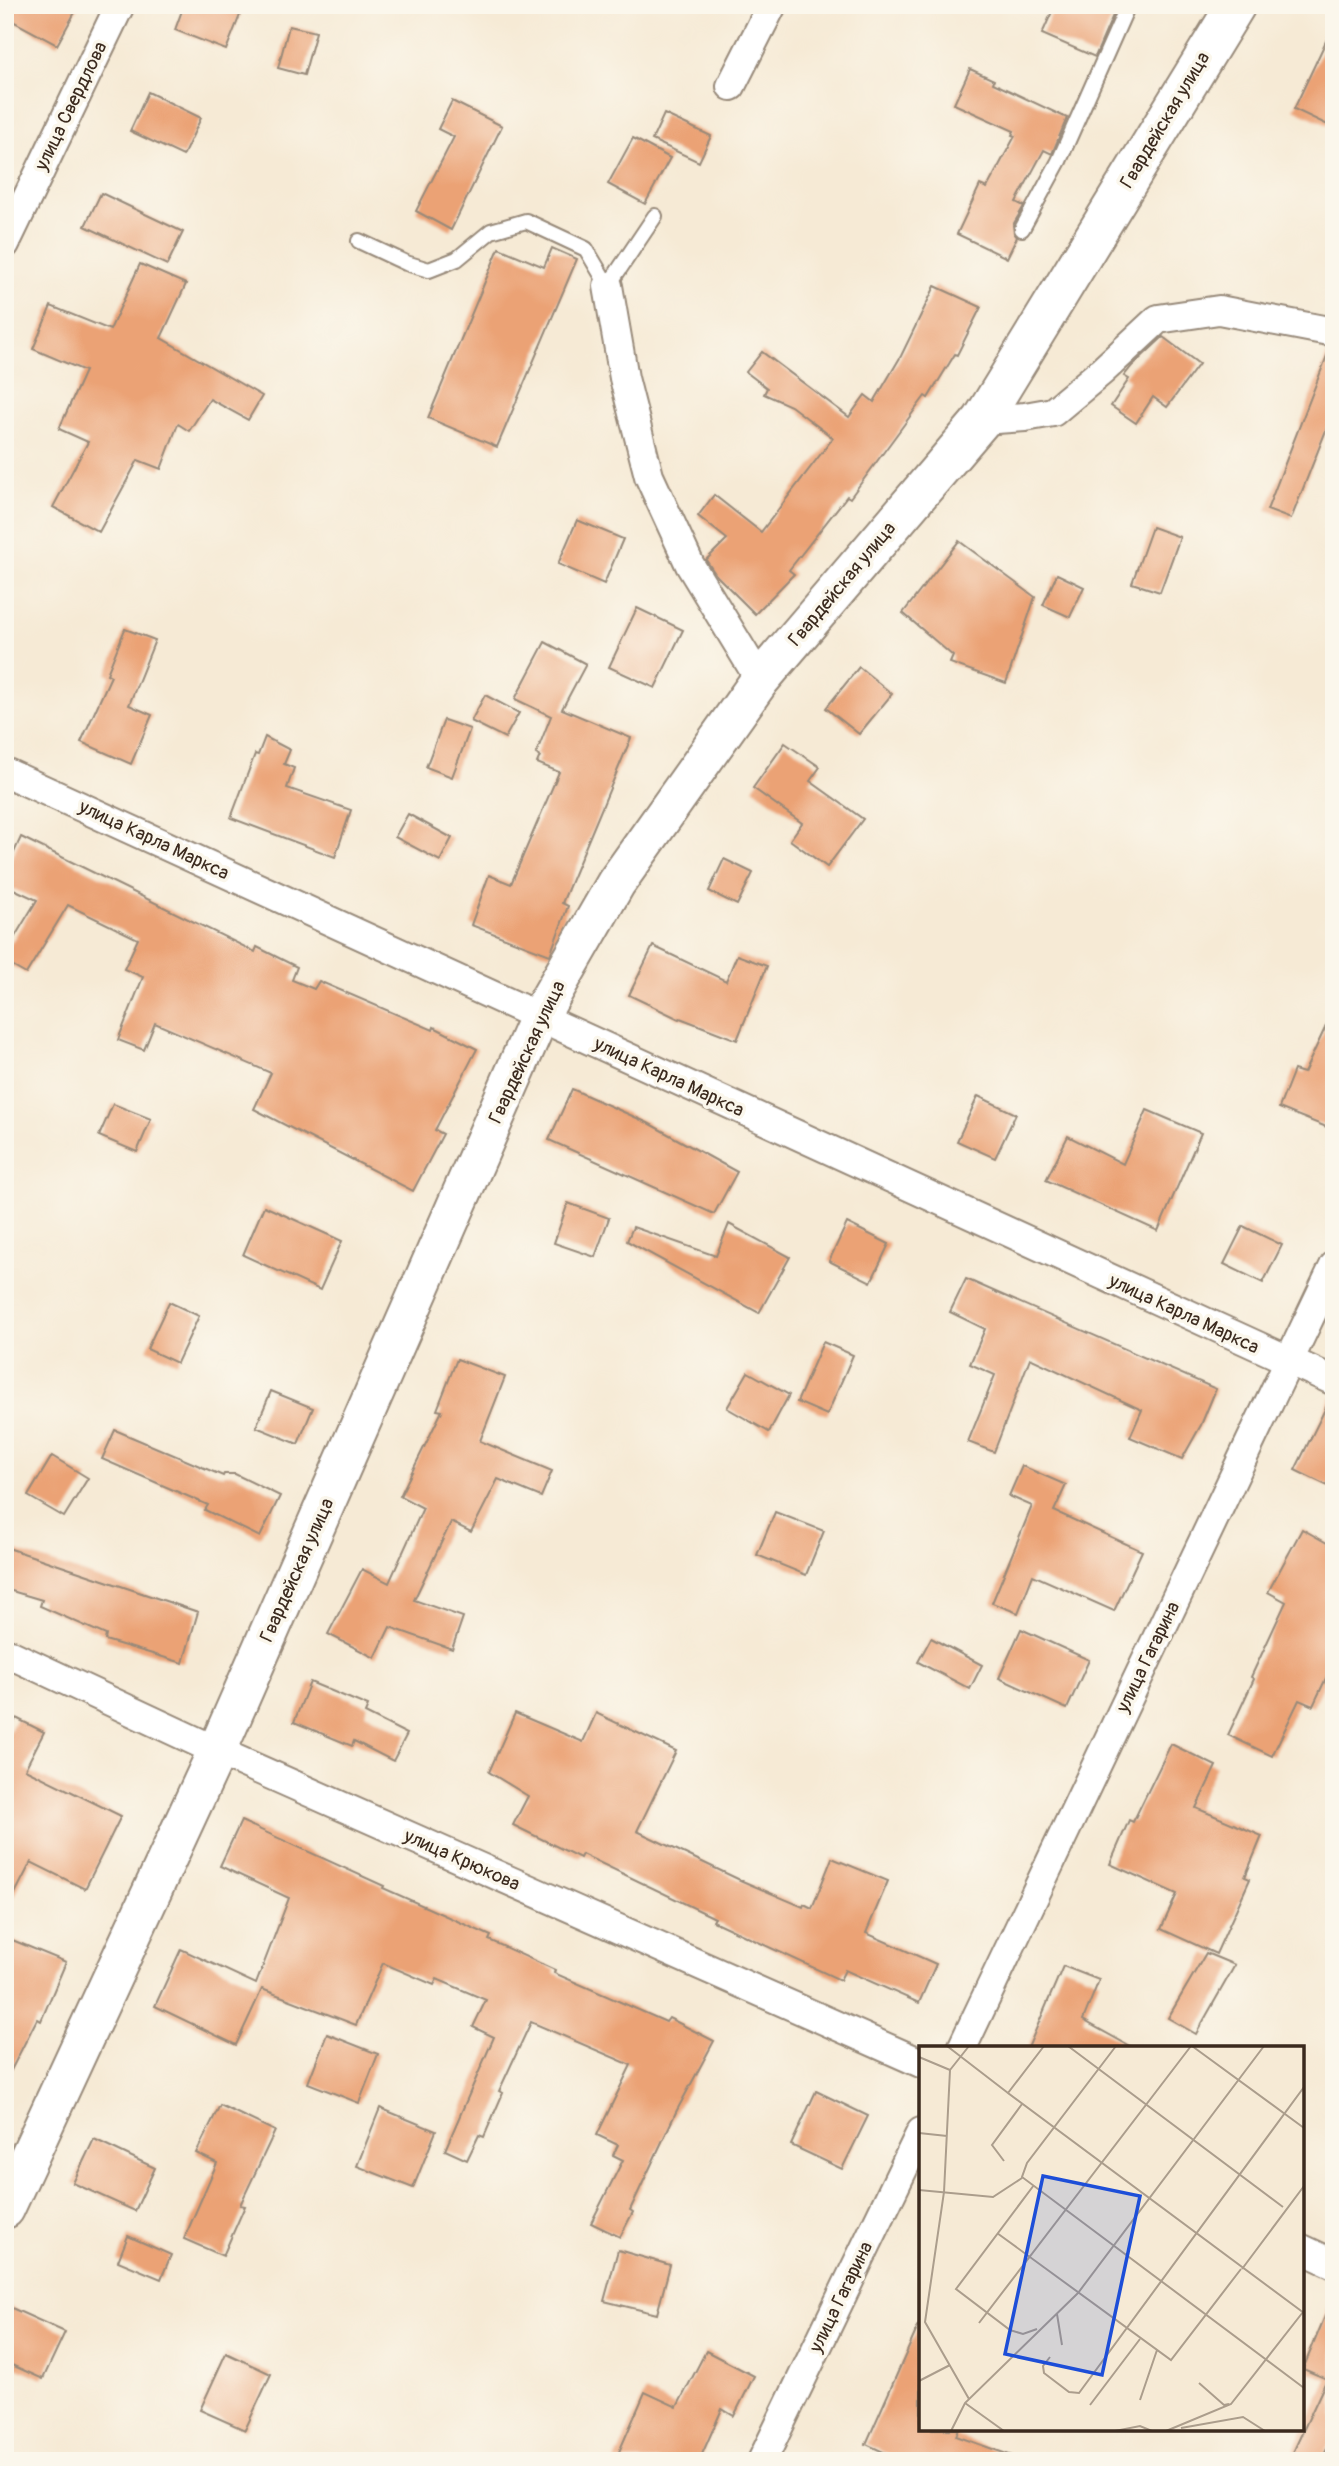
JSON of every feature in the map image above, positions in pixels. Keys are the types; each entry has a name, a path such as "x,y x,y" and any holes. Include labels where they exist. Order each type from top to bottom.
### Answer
{"street":[{"name":"улица Свердлова","path":"5,244 120,5"},
{"path":"731,86 772,5"},
{"name":"Гвардейская улица","path":"5,2209 217,1751 539,1017 616,883 760,680 982,420 1236,5"},
{"path":"608,286 624,379 649,476 691,565 760,680"},
{"path":"982,420 1053,412 1158,319 1219,310 1334,332"},
{"name":"улица Карла Маркса","path":"5,772 1334,1381"},
{"name":"улица Гагарина","path":"962,2046 1334,1266"},
{"name":"улица Крюкова","path":"5,1653 217,1751 919,2062"},
{"name":"улица Гагарина","path":"762,2461 919,2136"},
{"path":"1304,2250 1334,2264"}],"lane":[{"path":"1022,229 1059,162 1128,5"},
{"path":"359,241 406,263 429,270 457,259 491,231 526,221 586,249 608,286 655,216"}],"building":[{"path":"5,5 79,5 57,45 5,17"},
{"path":"184,5 244,5 226,50 175,30"},
{"path":"1055,5 1095,5 1114,13 1095,57 1042,34"},
{"path":"1334,24 1334,128 1294,109"},
{"path":"289,26 316,32 304,75 278,68"},
{"path":"970,69 994,80 993,83 1067,118 1052,154 1044,150 1016,202 1024,206 1013,225 1017,237 1007,258 957,234 980,185 987,188 1015,136 1012,135 1014,131 954,104"},
{"path":"148,92 201,118 183,156 130,131"},
{"path":"452,101 502,126 451,230 416,211 454,137 438,129"},
{"path":"664,114 711,136 699,162 652,140"},
{"path":"633,138 670,158 645,204 608,184"},
{"path":"101,193 183,232 167,265 85,226"},
{"path":"499,248 544,267 552,248 577,259 497,447 428,418"},
{"path":"140,264 186,284 161,338 262,396 248,420 210,399 189,431 178,424 161,469 138,460 99,532 53,507 88,442 59,429 85,371 33,349 51,306 110,330"},
{"path":"935,286 981,307 957,355 955,354 928,398 925,396 850,498 847,496 789,570 794,574 755,614 716,575 706,560 727,539 698,516 714,495 761,532 833,438 791,406 764,394 767,388 746,372 762,352 849,417 865,395 874,402 901,356"},
{"path":"1163,337 1199,364 1167,407 1153,397 1136,423 1111,406 1129,379 1124,376"},
{"path":"1330,348 1334,348 1334,410 1291,519 1267,510"},
{"path":"577,520 623,539 604,584 558,564"},
{"path":"1152,527 1180,537 1160,592 1132,583"},
{"path":"959,541 1035,597 1006,683 950,663 953,656 903,613"},
{"path":"1057,574 1084,587 1070,617 1043,605"},
{"path":"637,608 683,630 655,688 609,667"},
{"path":"125,629 155,640 129,705 152,715 131,764 81,742 111,676 107,674"},
{"path":"545,642 586,664 562,709 631,738 562,903 568,906 550,955 471,925 489,875 511,884 559,772 537,763 540,756 536,754 551,716 515,699"},
{"path":"859,667 892,694 859,734 826,708"},
{"path":"485,695 519,713 505,738 471,721"},
{"path":"444,720 470,729 452,777 426,767"},
{"path":"265,737 290,750 284,764 294,768 287,788 351,810 335,857 231,818 255,754 258,755"},
{"path":"785,743 820,767 810,781 863,819 827,867 790,840 802,823 753,788"},
{"path":"408,814 452,838 440,861 395,837"},
{"path":"21,837 255,952 257,947 297,967 292,980 314,989 319,981 433,1030 434,1027 477,1049 435,1130 443,1134 413,1191 254,1109 271,1073 155,1023 144,1050 118,1040 143,977 124,969 138,939 68,905 26,974 5,962 5,953 37,900 5,885 5,872"},
{"path":"724,859 753,873 737,905 709,891"},
{"path":"653,946 726,981 737,955 767,966 737,1040 679,1019 629,995"},
{"path":"1334,1009 1334,1130 1279,1108 1294,1070 1304,1073"},
{"path":"572,1089 648,1123 737,1172 714,1214 549,1140"},
{"path":"978,1096 1016,1114 995,1158 957,1141"},
{"path":"113,1104 151,1119 137,1152 99,1136"},
{"path":"1147,1110 1201,1133 1158,1231 1046,1180 1068,1136 1123,1164"},
{"path":"568,1203 609,1218 595,1257 554,1243"},
{"path":"264,1206 342,1241 320,1290 243,1255"},
{"path":"847,1223 889,1244 871,1282 829,1261"},
{"path":"729,1224 790,1257 759,1313 627,1241 633,1227 716,1256"},
{"path":"1243,1226 1282,1245 1263,1283 1224,1264"},
{"path":"966,1279 1216,1389 1201,1425 1182,1459 1130,1437 1142,1410 1030,1358 994,1452 968,1442 995,1375 970,1364 985,1329 950,1312"},
{"path":"169,1302 199,1316 177,1363 147,1349"},
{"path":"823,1342 853,1355 827,1415 797,1402"},
{"path":"457,1359 505,1377 480,1441 552,1471 541,1497 498,1479 471,1532 451,1522 414,1600 463,1617 452,1649 390,1627 375,1658 328,1634 362,1569 389,1583 423,1508 400,1496 442,1411 437,1410"},
{"path":"748,1372 789,1395 769,1432 727,1408"},
{"path":"271,1391 313,1408 298,1444 256,1427"},
{"path":"1331,1397 1334,1397 1334,1489 1295,1470"},
{"path":"115,1430 223,1476 235,1474 280,1496 260,1537 205,1510 208,1505 102,1459"},
{"path":"52,1456 88,1478 64,1517 28,1496"},
{"path":"1022,1466 1066,1485 1054,1511 1142,1551 1114,1611 1033,1575 1018,1613 992,1603 1032,1506 1009,1496"},
{"path":"775,1512 824,1531 806,1575 757,1555"},
{"path":"1302,1529 1334,1547 1334,1661 1313,1706 1299,1700 1272,1756 1228,1735 1254,1679 1251,1677 1286,1602 1268,1592"},
{"path":"5,1547 198,1612 183,1663 105,1640 106,1635 40,1606 42,1600 5,1589"},
{"path":"1021,1629 1089,1660 1067,1709 999,1678"},
{"path":"931,1638 982,1665 970,1689 918,1662"},
{"path":"310,1682 368,1706 365,1713 407,1734 393,1761 354,1741 352,1746 294,1722"},
{"path":"515,1713 583,1742 596,1713 676,1751 637,1831 740,1880 803,1907 804,1904 812,1908 832,1858 888,1881 866,1933 936,1964 919,2003 845,1970 840,1980 713,1921 715,1918 582,1854 580,1858 513,1825 528,1796 489,1772"},
{"path":"16,1718 44,1732 25,1769 121,1816 85,1889 31,1862 5,1913 5,1741"},
{"path":"1171,1744 1216,1766 1196,1808 1262,1836 1245,1877 1250,1879 1216,1954 1161,1929 1177,1894 1110,1864 1129,1820 1133,1822"},
{"path":"241,1821 491,1936 489,1940 555,1970 554,1973 666,2022 669,2018 714,2041 676,2112 620,2237 591,2223 623,2160 613,2155 618,2145 597,2135 631,2065 531,2022 499,2091 503,2093 484,2137 479,2135 467,2160 445,2150 494,2037 473,2027 486,2000 437,1979 434,1985 383,1963 356,2025 262,1989 236,2045 155,2006 181,1949 256,1984 289,1898 220,1866"},
{"path":"5,1937 66,1962 41,2021 37,2019 5,2082"},
{"path":"1206,1953 1235,1965 1196,2034 1168,2018"},
{"path":"1063,1966 1099,1980 1083,2020 1129,2046 1029,2046"},
{"path":"327,2034 378,2054 359,2103 308,2083"},
{"path":"816,2091 868,2116 842,2169 791,2145"},
{"path":"220,2105 275,2131 240,2205 245,2206 223,2256 184,2239 217,2163 196,2153"},
{"path":"380,2108 436,2131 413,2188 357,2166"},
{"path":"94,2139 155,2168 135,2211 73,2183"},
{"path":"128,2236 171,2255 161,2279 118,2261"},
{"path":"618,2250 670,2265 657,2314 604,2301"},
{"path":"1333,2297 1334,2435 1321,2461 1289,2461 1327,2379 1304,2369"},
{"path":"5,2305 65,2332 43,2379 5,2362"},
{"path":"919,2325 919,2431 958,2431 956,2436 1015,2457 1014,2461 903,2461 866,2444"},
{"path":"706,2351 754,2376 734,2416 722,2409 699,2461 615,2461 645,2392 677,2407"},
{"path":"226,2353 271,2374 245,2430 200,2410"}]}
